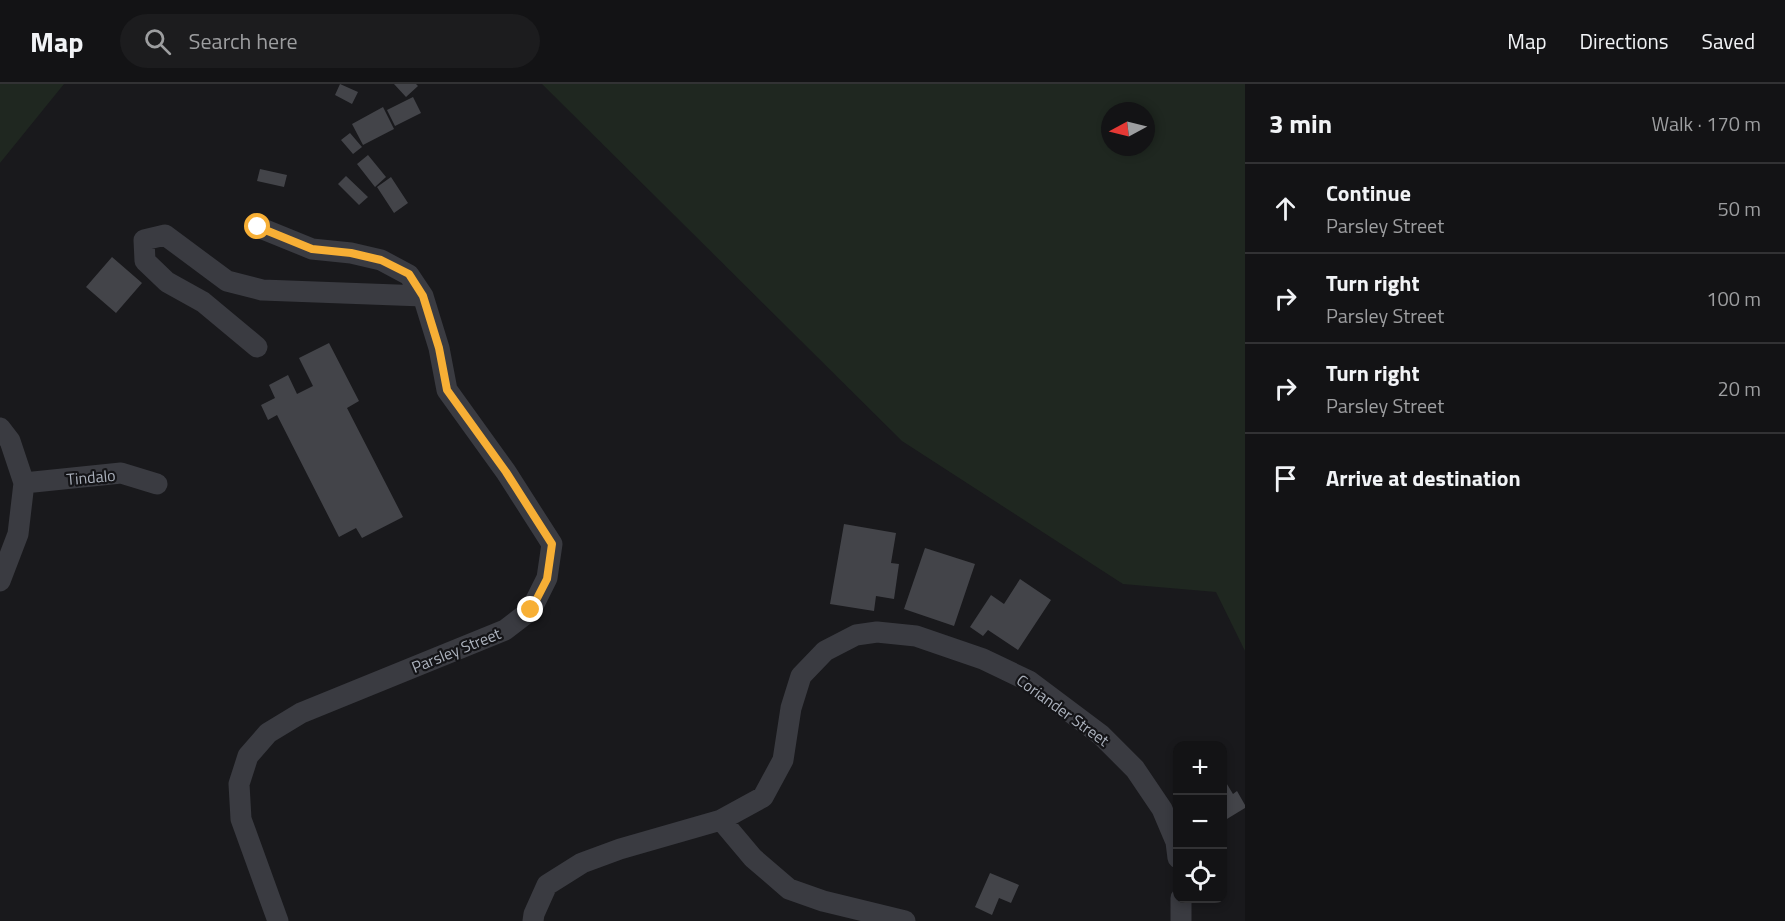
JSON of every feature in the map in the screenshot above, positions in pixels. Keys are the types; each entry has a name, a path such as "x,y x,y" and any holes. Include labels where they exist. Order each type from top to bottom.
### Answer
{"street":[{"name":"Parsley Street","path":"258,227 312,249 351,253 381,260 409,274 423,296 439,348 447,390 506,472 552,544 547,579 531,610 505,630 301,713 268,733 248,756 239,784 241,819 278,921"},
{"path":"257,347 203,302 167,282 145,261 144,240 165,235 227,281 262,290 423,296"},
{"path":"0,428 10,441 24,483 18,534 0,581"},
{"name":"Tindalo","path":"24,483 121,473 157,484"},
{"name":"Coriander Street","path":"533,921 547,885 582,863 620,849 721,820 763,797 783,760 791,708 801,676 825,651 856,635 877,632 916,636 983,659 1029,681 1101,735 1136,769 1162,809 1177,849"},
{"path":"721,820 753,858 789,889 823,901 905,921"},
{"path":"1181,903 1181,921"}],"shaded area":[{"path":"0,84 64,84 0,163"},
{"path":"542,84 1245,84 1245,651 1216,592 1123,584 902,441"}],"building":[{"path":"340,84 358,92 352,104 335,95"},
{"path":"394,84 416,84 418,86 406,97"},
{"path":"413,97 421,113 395,126 387,110"},
{"path":"383,107 394,129 363,145 352,124"},
{"path":"350,133 362,147 353,154 341,140"},
{"path":"368,155 386,177 375,187 357,164"},
{"path":"260,169 287,175 284,187 257,181"},
{"path":"346,176 368,197 359,205 338,184"},
{"path":"391,177 408,203 394,213 377,187"},
{"path":"112,257 142,283 116,313 86,287"},
{"path":"329,343 359,401 347,408 403,517 362,538 356,528 339,537 277,415 268,420 261,405 275,398 269,385 288,375 297,394 313,386 299,358"},
{"path":"844,524 896,533 891,563 899,564 894,599 876,596 874,611 830,604"},
{"path":"925,548 975,564 954,626 904,609"},
{"path":"1020,579 1051,600 1018,650 988,630 983,636 970,627 991,595 1004,604"},
{"path":"1227,784 1233,794 1237,791 1245,808 1227,819"},
{"path":"990,873 1019,885 1011,903 999,898 992,915 975,907"}],"route":[{"path":"258,227 312,249 351,253 381,260 409,274 423,296 439,348 447,390 506,472 552,544 547,579 531,610"}]}
